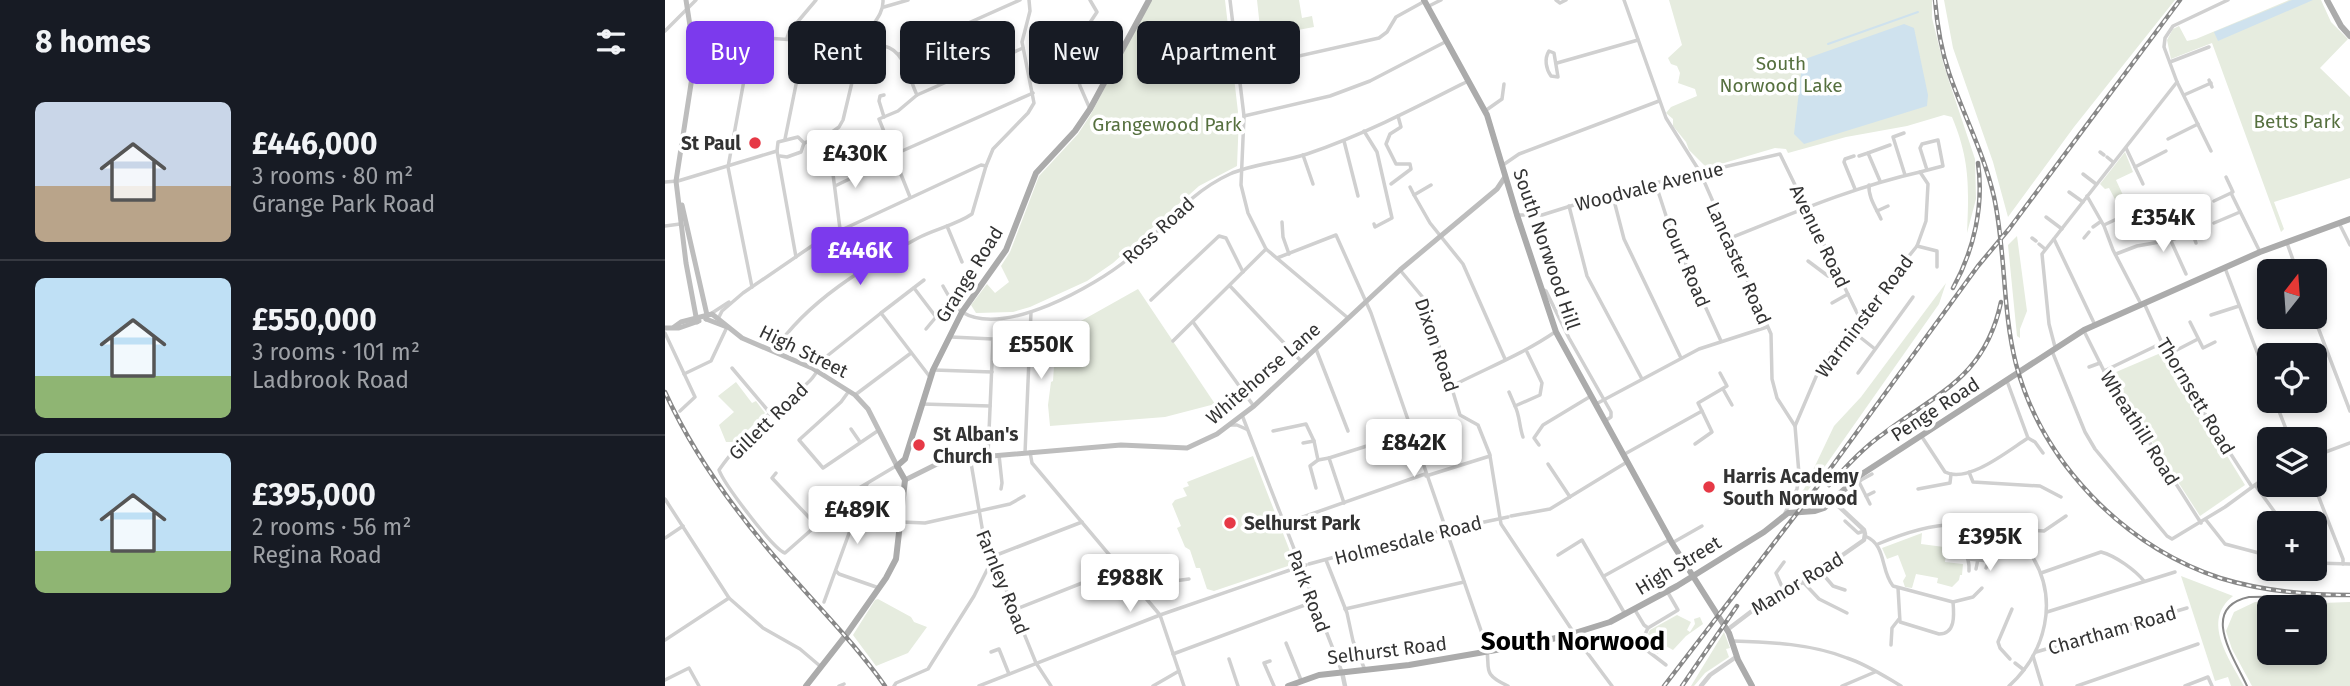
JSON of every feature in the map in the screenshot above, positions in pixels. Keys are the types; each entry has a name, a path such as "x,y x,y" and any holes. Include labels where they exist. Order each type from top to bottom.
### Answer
{"main road":[{"path":"686,0 689,21"},
{"name":"Grange Road","path":"897,466 905,459 931,373 962,312 1006,250 1039,167 1075,131 1090,109 1149,0"},
{"path":"2327,0 2341,26 2350,36"},
{"name":"South Norwood Hill","path":"1425,3 1485,111 1556,332 1691,577 1727,630 1733,641 1736,657 1752,686"},
{"path":"691,84 676,181 696,320"},
{"name":"Whitehorse Lane","path":"905,480 941,462 969,457 1121,445 1187,448 1206,441 1254,406 1401,270 1497,189 1505,177"},
{"path":"1497,189 1511,196"},
{"name":"Penge Road","path":"1788,513 1815,512 1824,508 1860,478 2084,330 2260,252 2350,219"},
{"path":"665,330 679,328 708,316 683,224"},
{"path":"691,298 703,296"},
{"name":"High Street","path":"708,316 719,317 727,327"},
{"name":"High Street","path":"708,316 750,342 815,369 852,393 866,407 905,480"},
{"path":"806,686 846,635 896,559 905,480"},
{"name":"High Street","path":"1575,633 1625,614 1667,591 1764,532 1788,513"},
{"name":"Selhurst Road","path":"1288,686 1301,680 1342,672 1487,652 1575,633"}],"street":[{"path":"665,31 696,0"},
{"path":"774,38 787,38 816,0"},
{"path":"874,21 884,7 884,0"},
{"path":"884,7 908,0"},
{"path":"899,54 1020,0"},
{"path":"774,351 806,315 865,268 920,237 971,214 986,166 997,144 1031,110 1034,103 1023,48 1023,33 1030,11 1029,0"},
{"path":"1090,0 1097,12 1071,51 1080,86 1090,109"},
{"path":"1230,0 1244,116 1241,185 1248,213 1266,249 1349,319"},
{"path":"1300,56 1379,38 1387,32 1397,17 1425,3 1440,0"},
{"path":"1556,0 1560,3 1566,0"},
{"name":"Lancaster Road","path":"1624,0 1666,118 1700,172 1772,337 1773,384 1777,398 1795,426 1799,479 1788,513"},
{"path":"2211,151 2177,82 2164,47 2165,38 2173,26 2228,0"},
{"path":"1557,63 1638,40"},
{"path":"1244,116 1330,96 1370,81 1447,41"},
{"path":"886,46 899,54 917,95"},
{"path":"2169,62 2209,47"},
{"path":"910,197 879,121 898,111 917,95 1023,48"},
{"path":"1549,51 1553,51 1557,63 1559,75 1556,78 1550,75 1547,65 1545,57 1549,51"},
{"name":"Ross Road","path":"962,312 983,317 1010,317 1031,312 1091,285 1143,246 1191,199 1232,173 1303,155 1344,141 1468,81"},
{"path":"2177,82 2045,249 2041,259 2054,350 2085,432 2095,449 2167,536 2172,539 2201,523 2257,483"},
{"path":"1485,111 1501,99 1504,83"},
{"path":"2183,95 2211,83"},
{"path":"744,84 729,166 752,287"},
{"path":"785,139 796,84"},
{"path":"804,143 836,130 843,120 851,84"},
{"path":"893,155 1033,93"},
{"path":"884,95 880,96 879,101 884,117"},
{"path":"1503,165 1519,154 1659,101"},
{"path":"1391,184 1411,169 1410,164 1396,164 1386,144 1387,138 1401,127 1398,116"},
{"path":"2168,139 2198,124"},
{"path":"1364,131 1377,152 1392,218 1375,227 1374,224"},
{"path":"1904,133 1893,137 1905,175"},
{"path":"828,135 841,229"},
{"path":"796,257 777,144 785,139 798,137 804,143"},
{"path":"1728,239 1855,189 1943,166 1938,140 1922,144 1920,148 1927,170"},
{"path":"1344,141 1358,197"},
{"path":"780,156 787,157 801,152 804,143"},
{"path":"1860,156 1890,145"},
{"path":"2125,147 2143,184"},
{"path":"665,182 777,151"},
{"path":"2135,167 2167,151"},
{"path":"1868,153 1879,181"},
{"name":"Woodvale Avenue","path":"1517,215 1542,215 1612,193 1780,154"},
{"name":"Avenue Road","path":"1780,154 1860,319"},
{"path":"1303,155 1313,184"},
{"path":"2103,155 2113,162"},
{"path":"1854,156 1844,162 1855,189"},
{"path":"708,316 841,229 981,165 986,166"},
{"path":"835,186 866,171"},
{"name":"Warminster Road","path":"1795,426 1821,365 1917,246 1926,221 1928,184 1920,172"},
{"path":"2083,174 2096,184"},
{"path":"2226,177 2260,252"},
{"name":"Court Road","path":"1655,182 1672,234 1721,341"},
{"path":"1414,195 1431,185"},
{"path":"1869,185 1868,191 1881,219"},
{"path":"1410,187 1430,222 1464,264 1506,359"},
{"path":"2069,192 2083,202"},
{"path":"1612,193 1624,239 1681,358"},
{"path":"2214,201 2231,193"},
{"name":"Thornsett Road","path":"2087,196 2091,199 2162,343 2253,486 2274,511"},
{"path":"1569,206 1587,276 1642,379"},
{"path":"1877,211 1888,206"},
{"path":"2214,223 2240,212"},
{"path":"2046,217 2062,229"},
{"path":"2084,238 2091,229 2121,217"},
{"path":"1282,222 1283,237 1289,254"},
{"path":"2339,223 2350,245"},
{"path":"665,226 683,224"},
{"path":"947,226 962,262"},
{"path":"2116,254 2201,229"},
{"path":"2192,232 2196,243"},
{"path":"1277,258 1336,235 1367,302 1487,652 1490,677 1508,686"},
{"path":"1151,300 1219,236 1226,238 1243,272"},
{"path":"2054,239 2095,325"},
{"path":"2171,240 2186,274"},
{"path":"2035,241 2045,249"},
{"path":"2287,242 2293,259"},
{"path":"1917,246 1937,251 1937,267"},
{"path":"1174,341 1266,249"},
{"path":"1808,261 1828,276 1840,276"},
{"path":"2225,268 2257,352"},
{"name":"Dixon Road","path":"1401,270 1425,300 1460,415 1478,425 1490,456 1499,518"},
{"name":"Gillett Road","path":"816,525 783,553 757,524 719,471 737,446 770,413 813,378 815,369 924,280"},
{"path":"943,286 962,312"},
{"path":"1230,286 1302,362"},
{"path":"914,288 936,317"},
{"path":"1541,289 1546,291 1612,415 1605,421"},
{"path":"1832,303 1848,294"},
{"path":"1858,373 1913,297"},
{"path":"719,317 734,300"},
{"path":"926,329 943,306"},
{"path":"2211,316 2239,306"},
{"path":"1031,312 1027,453 1032,463 1160,615 1184,686"},
{"path":"881,313 911,353 931,373 992,373"},
{"path":"1193,322 1254,406"},
{"path":"2190,322 2203,348 2215,342"},
{"path":"684,374 713,358 727,327"},
{"path":"1596,404 1681,358 1721,341 1767,327"},
{"path":"2319,329 2350,411"},
{"path":"665,330 695,397 680,411"},
{"path":"1851,330 1875,349"},
{"name":"Wheathill Road","path":"2084,330 2103,371 2201,523"},
{"path":"1452,386 1527,351 1556,332"},
{"path":"949,337 993,341 988,455"},
{"path":"2169,354 2198,339"},
{"path":"2103,371 2162,343"},
{"path":"1316,349 1348,431"},
{"path":"1515,406 1540,395 1542,383 1527,351"},
{"path":"879,430 823,468 799,440 852,393 911,353"},
{"path":"2089,368 2100,363"},
{"path":"732,368 770,413"},
{"path":"1695,444 1712,432 1698,403 1727,384 1720,373"},
{"path":"2007,381 2028,438 2035,442 2043,453"},
{"path":"1723,389 1732,405"},
{"path":"1509,392 1520,415 1519,427 1523,437"},
{"path":"1539,445 1534,438 1542,425 1591,396"},
{"path":"921,403 990,406"},
{"path":"1623,454 1702,411"},
{"path":"1788,414 1801,413"},
{"name":"Park Road","path":"1243,415 1342,672"},
{"path":"1273,431 1306,424 1314,440 1318,460"},
{"path":"1231,425 1242,426 1247,430"},
{"path":"851,429 860,442"},
{"path":"1316,488 1310,466 1313,462 1411,432"},
{"path":"1922,437 1945,472 1951,474 1980,468 2028,438"},
{"path":"1303,443 1314,440"},
{"path":"2327,452 2350,443"},
{"path":"999,455 1001,489"},
{"path":"1283,524 1490,456"},
{"name":"Farnley Road","path":"969,457 977,511 992,558 1037,663 1051,686"},
{"path":"1329,458 1343,503"},
{"name":"Holmesdale Road","path":"979,686 1160,615 1300,566 1445,529 1547,510 1627,462"},
{"path":"1548,464 1570,497"},
{"path":"776,473 772,478 816,525 868,482 897,466"},
{"path":"1969,472 1973,482 2040,486 2061,497"},
{"path":"1870,504 1859,482 1860,478 1872,474"},
{"path":"1918,489 1950,483 1951,474"},
{"path":"824,602 868,482"},
{"path":"2052,492 2055,486"},
{"path":"1866,496 1874,492"},
{"path":"902,522 921,523 1010,505 1024,496"},
{"path":"2319,497 2343,564"},
{"path":"665,499 729,598 763,628 800,649 821,666"},
{"path":"1832,500 1878,544 1891,584 1953,601 1973,597 1982,588"},
{"path":"2055,513 2060,520"},
{"path":"2014,540 2027,530 2044,531 2066,516"},
{"path":"1499,518 1612,686"},
{"path":"2206,520 2225,544 2257,553"},
{"path":"894,686 928,669 975,596 992,558 1082,522"},
{"path":"1845,522 1858,533 1865,533"},
{"path":"1878,544 1915,529 1950,525 1983,527 2014,540 2027,550"},
{"path":"1950,525 1948,545 1961,549 1969,559 1969,570"},
{"path":"665,538 683,526"},
{"path":"1604,576 1702,526"},
{"name":"Manor Road","path":"1727,630 1750,610 1783,589 1804,582 1821,572 1861,543 1865,533"},
{"path":"1558,555 1582,540 1625,614"},
{"path":"2041,573 2101,552 2139,575 2144,582"},
{"path":"1986,568 1990,555"},
{"path":"2009,686 2024,670 2044,631 2047,612 2045,589 2041,573 2032,556"},
{"path":"1969,559 1989,561"},
{"path":"1976,569 1978,559"},
{"path":"1326,560 1365,670"},
{"path":"1783,589 1776,573 1784,562"},
{"path":"2327,563 2350,564"},
{"path":"1014,610 1121,568"},
{"path":"836,570 837,573 879,588"},
{"path":"1173,571 1174,581"},
{"path":"1821,572 1833,586 1845,590"},
{"path":"2047,612 2175,572"},
{"path":"1147,598 1162,586 1189,579"},
{"path":"1345,609 1464,582"},
{"path":"1804,582 1819,600 1847,613"},
{"path":"1898,588 1899,619 1908,626 1945,634 1952,623 1953,601"},
{"path":"1666,665 1640,645 1648,628 1678,610 1667,591"},
{"path":"665,640 729,598"},
{"path":"1173,654 1313,602"},
{"name":"Chartham Road","path":"2034,654 2187,608"},
{"path":"1635,609 1648,628"},
{"path":"2010,659 1998,642 2013,609"},
{"path":"1891,645 1892,628 1899,619"},
{"path":"1733,641 1822,650 1861,664 1901,686"},
{"path":"1286,643 1301,680"},
{"path":"2077,686 2198,644"},
{"path":"991,652 999,649 1009,674"},
{"path":"2034,654 2042,686"},
{"path":"1701,686 1710,674 1736,657"},
{"path":"1229,659 1238,686"},
{"path":"1270,661 1264,663 1275,686"},
{"path":"2015,663 2024,670"},
{"path":"1861,664 1866,671 1861,678"},
{"path":"665,680 689,668 699,686"},
{"path":"1153,686 1179,671"},
{"path":"1342,672 1345,686"},
{"path":"1842,686 1875,672"},
{"path":"2185,686 2208,677 2212,686"},
{"path":"1606,680 1607,686"}],"green space":[{"name":"Grangewood Park","path":"1151,0 1225,0 1227,21 1140,21"},
{"path":"1257,0 1299,0 1302,18 1312,16 1314,27 1300,30 1300,21 1259,21"},
{"name":"South Norwood Lake","path":"1669,0 1932,0 1932,18 1945,70 1948,70 1946,72 1975,159 1976,199 1967,233 1968,187 1965,160 1952,117 1944,115 1788,153 1786,149 1775,148 1707,168 1689,150 1673,126 1673,119 1666,113 1671,107 1697,96 1695,89 1678,83 1680,73 1668,58 1682,45"},
{"path":"1944,0 2175,0 2074,127 2008,217 1993,162 1953,48"},
{"name":"Betts Park","path":"2289,0 2321,0 2331,22 2348,39 2320,68 2350,97 2350,178 2274,202 2284,229 2281,232 2212,43 2171,59 2167,40 2173,29 2179,26 2187,41 2196,39"},
{"name":"Grangewood Park","path":"1137,27 1137,84 1235,84 1239,116 1237,166 1199,186 1113,263 1087,281 1013,312 976,313 971,305 987,284 995,293 1009,282 1001,266 1010,252 1039,176 1078,134 1107,84 1123,84 1123,53"},
{"path":"2125,152 2133,172 2116,180 2127,204 2119,207 2109,188 2105,189 2100,184"},
{"path":"2017,236 2027,311 2020,329 2020,338 2017,336 2008,245"},
{"path":"1946,283 1939,304 1797,506 1791,506 1804,489 1834,426 1861,397"},
{"path":"1138,289 1215,404 1165,417 1050,426 1048,405 1053,381 1056,335"},
{"path":"2163,352 2245,485 2200,516 2109,375"},
{"path":"736,382 752,403 756,401 765,413 736,442 726,442 719,425 734,412 718,396"},
{"name":"Selhurst Park","path":"1253,456 1293,559 1291,565 1214,591 1207,589 1200,568 1196,568 1190,550 1185,547 1177,528 1181,526 1172,504 1175,500 1187,496 1183,488 1189,486 1187,482"},
{"path":"1922,533 1921,544 1944,547 1945,562 1963,564 1962,575 1952,587 1937,583 1938,578 1916,574 1912,588 1905,587 1903,581 1906,576 1898,555 1887,559 1882,548"},
{"path":"2181,576 2233,596 2224,606 2218,628 2225,652 2244,686 2231,686 2228,677 2215,681"},
{"path":"878,599 911,617 914,622 927,627 908,653 876,666 853,635"},
{"path":"2257,602 2257,665 2327,665 2327,603 2350,602 2350,686 2252,686 2232,649 2226,631 2234,612"},
{"path":"1677,615 1691,622 1687,630 1690,632 1695,624 1694,619 1700,617 1703,624 1673,650 1664,645 1658,654 1644,646 1650,630"},
{"path":"1724,632 1730,648 1726,649 1729,657 1691,686"}],"water":[{"path":"2292,0 2313,0 2218,41 2214,32"},
{"name":"South Norwood Lake","path":"1904,24 1914,28 1928,95 1927,106 1804,144 1794,134 1805,59"}],"waterway":[{"path":"1828,44 1918,12"}],"tram line":[{"path":"2247,686 2224,636 2225,612 2234,603 2249,597 2350,596"}],"railway":[{"path":"1935,0 1946,64 1985,165 1994,197 2001,239 2008,322 2016,364 2028,400 2045,435 2067,467 2092,496 2120,522 2151,545 2185,564 2220,578 2252,586 2301,593 2350,595"},
{"path":"1664,686 1814,491 1978,266 2009,229 2180,0"},
{"path":"1953,288 1967,258 1976,227 1980,195 1978,163"},
{"path":"1829,485 1869,445 1941,394 1971,366 1994,327 2001,302"},
{"path":"665,392 704,464 736,509 885,686"},
{"path":"1682,686 1737,606"}],"place":[{"name":"St Paul","path":"755,143"},
{"name":"St Alban's Church","path":"919,445"},
{"name":"Harris Academy South Norwood","path":"1709,487"},
{"name":"Selhurst Park","path":"1230,523"}],"district":[{"name":"South Norwood","path":"1573,641"}]}
